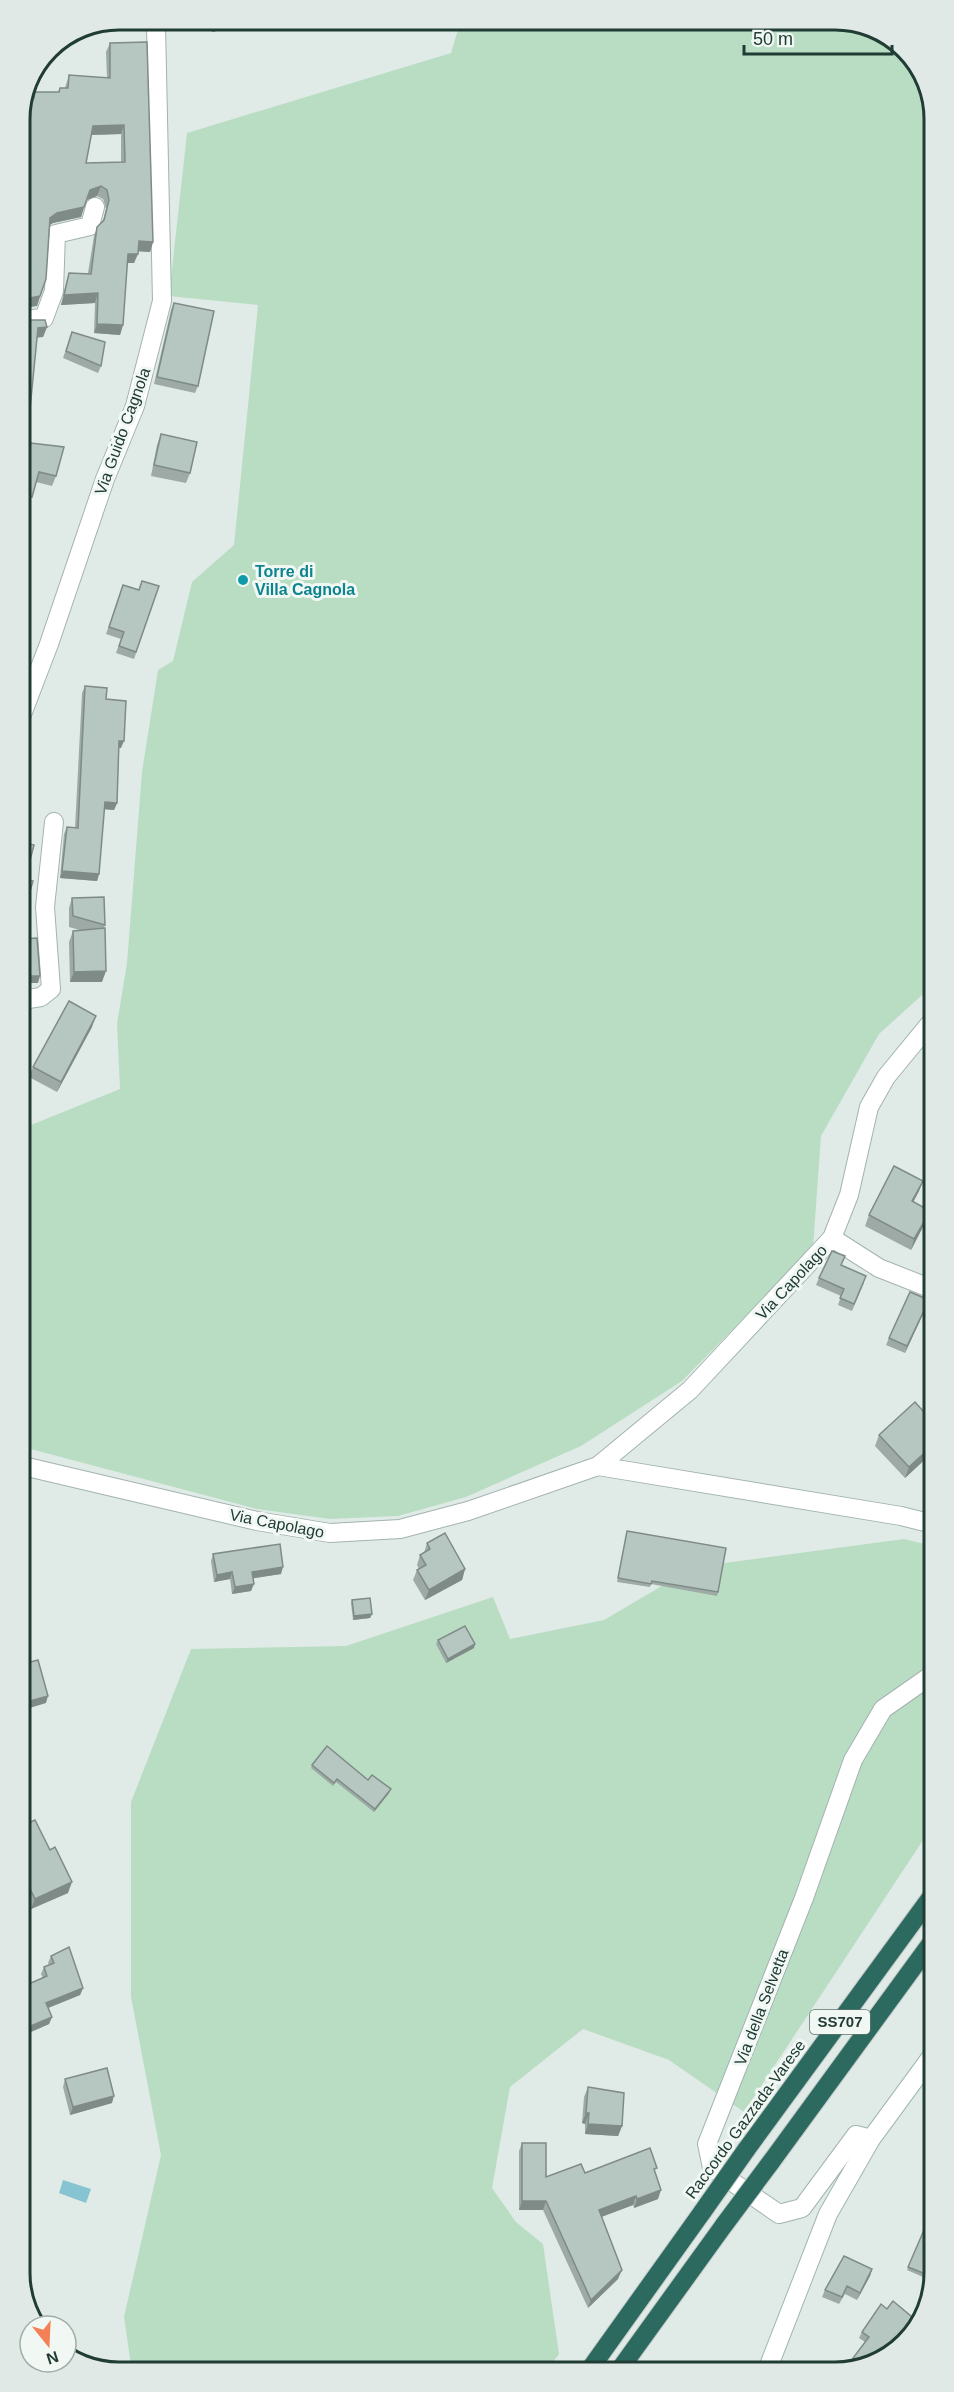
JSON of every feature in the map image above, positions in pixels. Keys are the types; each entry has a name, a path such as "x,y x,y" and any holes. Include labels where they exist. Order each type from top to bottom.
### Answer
{"highway":[{"name":"Raccordo Gazzada-Varese","path":"595,2362 924,1907"},
{"name":"SS707","path":"625,2362 924,1953"}],"street":[{"name":"Via Guido Cagnola","path":"30,694 105,479 135,406 162,301 156,34"},
{"path":"30,319 44,318 54,291 56,234 90,226 95,207"},
{"path":"30,999 41,997 51,989 45,907 54,822"},
{"name":"Via Capolago","path":"30,1468 257,1521 330,1533 400,1529 468,1511 598,1466 690,1390 832,1239 849,1195 868,1107 886,1077 924,1031"},
{"path":"832,1239 879,1268 924,1286"},
{"name":"Via Capolago","path":"598,1466 924,1522"},
{"name":"Via della Selvetta","path":"871,2139 856,2135 802,2208 779,2214 712,2168 707,2144 804,1898 853,1760 883,1709 924,1680"},
{"path":"770,2362 828,2214 871,2139 924,2066"}],"green space":[{"path":"458,30 840,30 874,39 889,48 898,56 915,80 922,102 924,119 924,993 879,1034 821,1136 813,1248 682,1381 581,1446 466,1497 398,1516 330,1519 257,1509 30,1449 30,1125 120,1089 117,1024 127,963 142,772 158,670 173,661 192,582 234,545 258,305 169,296 187,133 451,53"},
{"path":"904,1539 924,1544 924,1839 744,2112 669,2060 583,2029 510,2087 492,2188 516,2222 543,2244 559,2354 553,2362 131,2362 124,2317 161,2155 131,1997 131,1802 191,1649 346,1646 493,1597 510,1639 604,1620 694,1567"}],"water":[{"path":"63,2180 91,2189 86,2203 59,2193"}],"building":[{"path":"147,42 153,242 139,241 138,254 128,254 123,325 97,324 98,293 64,295 69,273 91,274 97,227 104,220 109,200 107,190 101,186 90,190 84,207 57,213 50,218 46,279 40,296 30,298 30,114 33,98 35,92 59,92 60,88 68,88 69,75 110,78 110,43","holes":["124,125 125,162 86,163 93,126"]},
{"path":"174,303 214,311 198,386 157,377"},
{"path":"30,320 45,320 47,327 38,328 30,409"},
{"path":"72,332 105,342 101,366 66,351"},
{"path":"161,434 197,442 190,473 154,465"},
{"path":"31,443 64,447 56,476 39,472 32,497 30,496"},
{"path":"142,581 159,586 136,652 119,646 124,632 109,627 123,585 139,590"},
{"path":"85,686 107,688 106,699 126,701 124,741 119,741 117,803 105,802 99,874 62,871 67,827 78,828"},
{"path":"30,844 34,845 30,860"},
{"path":"104,897 105,925 73,916 72,898"},
{"path":"105,928 106,971 74,972 73,931"},
{"path":"30,938 37,938 40,976 30,976"},
{"path":"69,1001 96,1016 61,1082 33,1067"},
{"path":"894,1166 923,1181 912,1201 924,1208 924,1222 914,1239 869,1215"},
{"path":"832,1251 845,1256 841,1265 866,1276 854,1304 840,1298 844,1289 819,1278"},
{"path":"910,1292 924,1298 924,1310 907,1346 889,1338"},
{"path":"915,1402 924,1412 924,1453 909,1467 879,1435"},
{"path":"627,1531 726,1548 718,1592 618,1578"},
{"path":"445,1533 465,1569 429,1590 417,1570 426,1565 420,1555 430,1549 427,1543"},
{"path":"280,1544 283,1567 252,1572 254,1584 235,1587 232,1572 217,1575 213,1554"},
{"path":"370,1598 372,1614 354,1616 352,1600"},
{"path":"465,1626 475,1644 448,1659 438,1640"},
{"path":"38,1660 48,1696 30,1701 30,1662"},
{"path":"327,1746 368,1780 372,1775 391,1789 375,1809 337,1779 334,1783 312,1765"},
{"path":"35,1820 50,1850 55,1847 72,1882 35,1899 30,1889 30,1822"},
{"path":"69,1947 83,1988 46,2003 52,2017 30,2026 30,1983 47,1976 44,1967 54,1963 51,1956"},
{"path":"107,2068 114,2096 73,2107 65,2079"},
{"path":"588,2087 624,2093 622,2126 588,2124 589,2113 586,2113"},
{"path":"522,2143 546,2143 546,2177 581,2164 585,2173 650,2148 661,2190 637,2199 636,2196 599,2210 622,2270 591,2300 546,2201 522,2201"},
{"path":"924,2230 924,2273 908,2267"},
{"path":"844,2256 872,2269 860,2293 847,2286 842,2297 825,2290"},
{"path":"893,2301 912,2317 889,2344 874,2353 854,2359 869,2337 862,2332 881,2304 887,2309"}],"place":[{"name":"Torre di Villa Cagnola","path":"243,580"}]}
